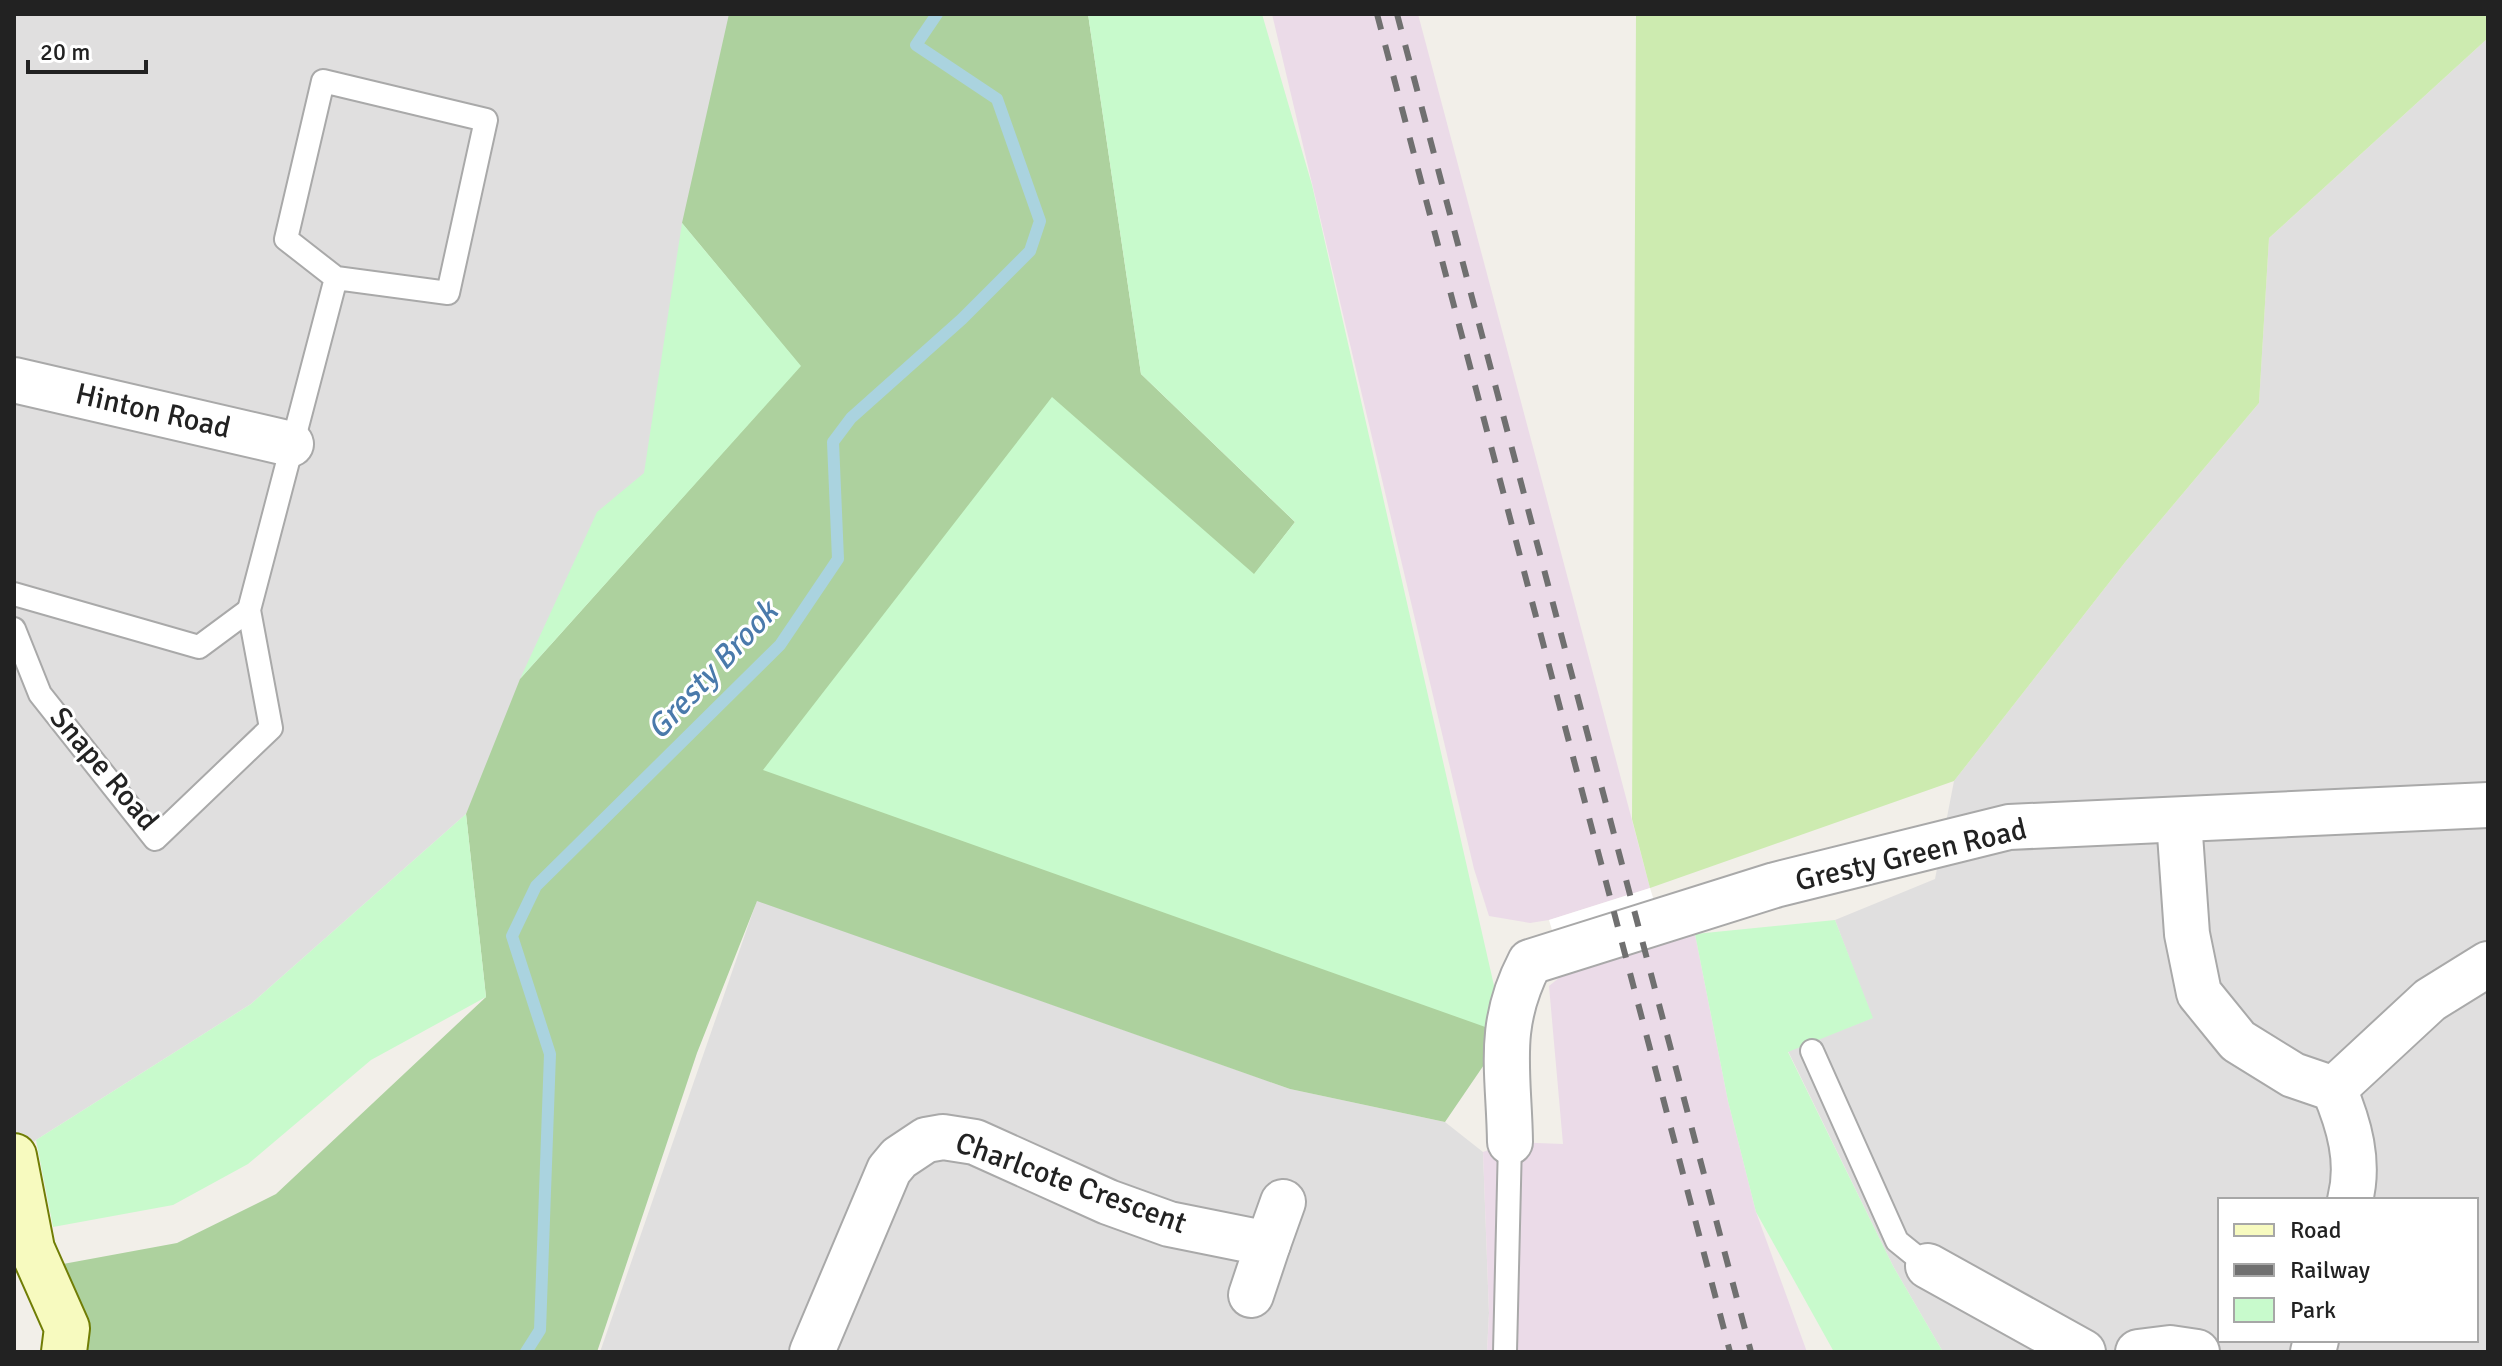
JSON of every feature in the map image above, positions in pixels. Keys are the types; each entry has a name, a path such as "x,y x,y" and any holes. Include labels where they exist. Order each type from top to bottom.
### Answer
{"street":[{"name":"Hinton Road","path":"14,380 291,444"},
{"name":"Gresty Green Road","path":"1510,1142 1505,1034 1514,992 1530,962 1775,885 2009,827 2488,805"},
{"path":"2179,820 2187,934 2199,993 2238,1041 2293,1075 2334,1089 2351,1127 2353,1188 2350,1198"},
{"path":"2334,1089 2430,1000 2488,964"},
{"name":"Charlcote Crescent","path":"812,1352 889,1170 906,1152 926,1140 951,1137 975,1142 1108,1202 1169,1224 1268,1244"},
{"path":"14,1156 32,1249 67,1328 64,1352"},
{"path":"1251,1295 1283,1202"},
{"path":"1928,1266 2083,1352"},
{"path":"2138,1352 2170,1348 2197,1352"}],"lane":[{"path":"323,81 486,120 448,293 336,278 286,239 323,81"},
{"name":"Snape Road","path":"14,629 40,694 155,839 271,728 249,610 336,278"},
{"path":"14,594 199,647 249,610"},
{"path":"1812,1051 1897,1241 1928,1266"},
{"path":"1505,1352 1510,1142"}],"shaded area":[{"path":"14,14 730,14 659,507 600,546 466,814 251,1004 36,1140 14,1160"},
{"path":"1272,14 1418,14 1650,888 1549,920 1530,923 1489,916 1474,869"},
{"path":"2488,38 2488,1352 1943,1352 1893,1266 1788,1051 1872,1018 1835,920 1935,879 1954,781 2126,561 2259,403 2269,238"},
{"path":"757,900 1290,1089 1445,1122 1483,1152 1489,1313 1487,1352 600,1352"},
{"path":"1695,934 1728,1101 1756,1212 1807,1352 1487,1352 1489,1313 1483,1152 1510,1142 1563,1144 1549,986 1565,973"}],"green space":[{"path":"729,14 1088,14 1141,374 1295,522 1254,575 1505,1034 1445,1122 1290,1089 757,901 697,1053 597,1352 68,1352 63,1264 177,1243 276,1194 486,997 466,814 520,679 800,366 682,223"},
{"path":"1088,14 1262,14 1312,185 1505,1034 763,770 1052,397 1254,574 1295,522 1141,374"},
{"path":"1636,14 2488,14 2488,38 2269,238 2259,403 2126,561 1954,781 1650,888 1632,819"},
{"path":"682,223 801,366 520,679 597,512 644,473"},
{"path":"466,814 486,997 371,1060 248,1164 173,1205 53,1227 36,1140 251,1004"},
{"path":"1835,920 1873,1018 1788,1052 1893,1266 1943,1352 1834,1352 1756,1212 1728,1101 1695,934"}],"pier":[{"path":"1650,888 1667,942 1565,973 1549,920"}],"waterway":[{"name":"Gresty Brook","path":"526,1352 540,1330 550,1054 512,936 536,886 780,645 838,559 833,442 851,418 962,319 1030,251 1040,221 997,99 916,45 937,14"}],"railway":[{"path":"1377,14 1730,1352"},
{"path":"1397,14 1751,1352"}]}
